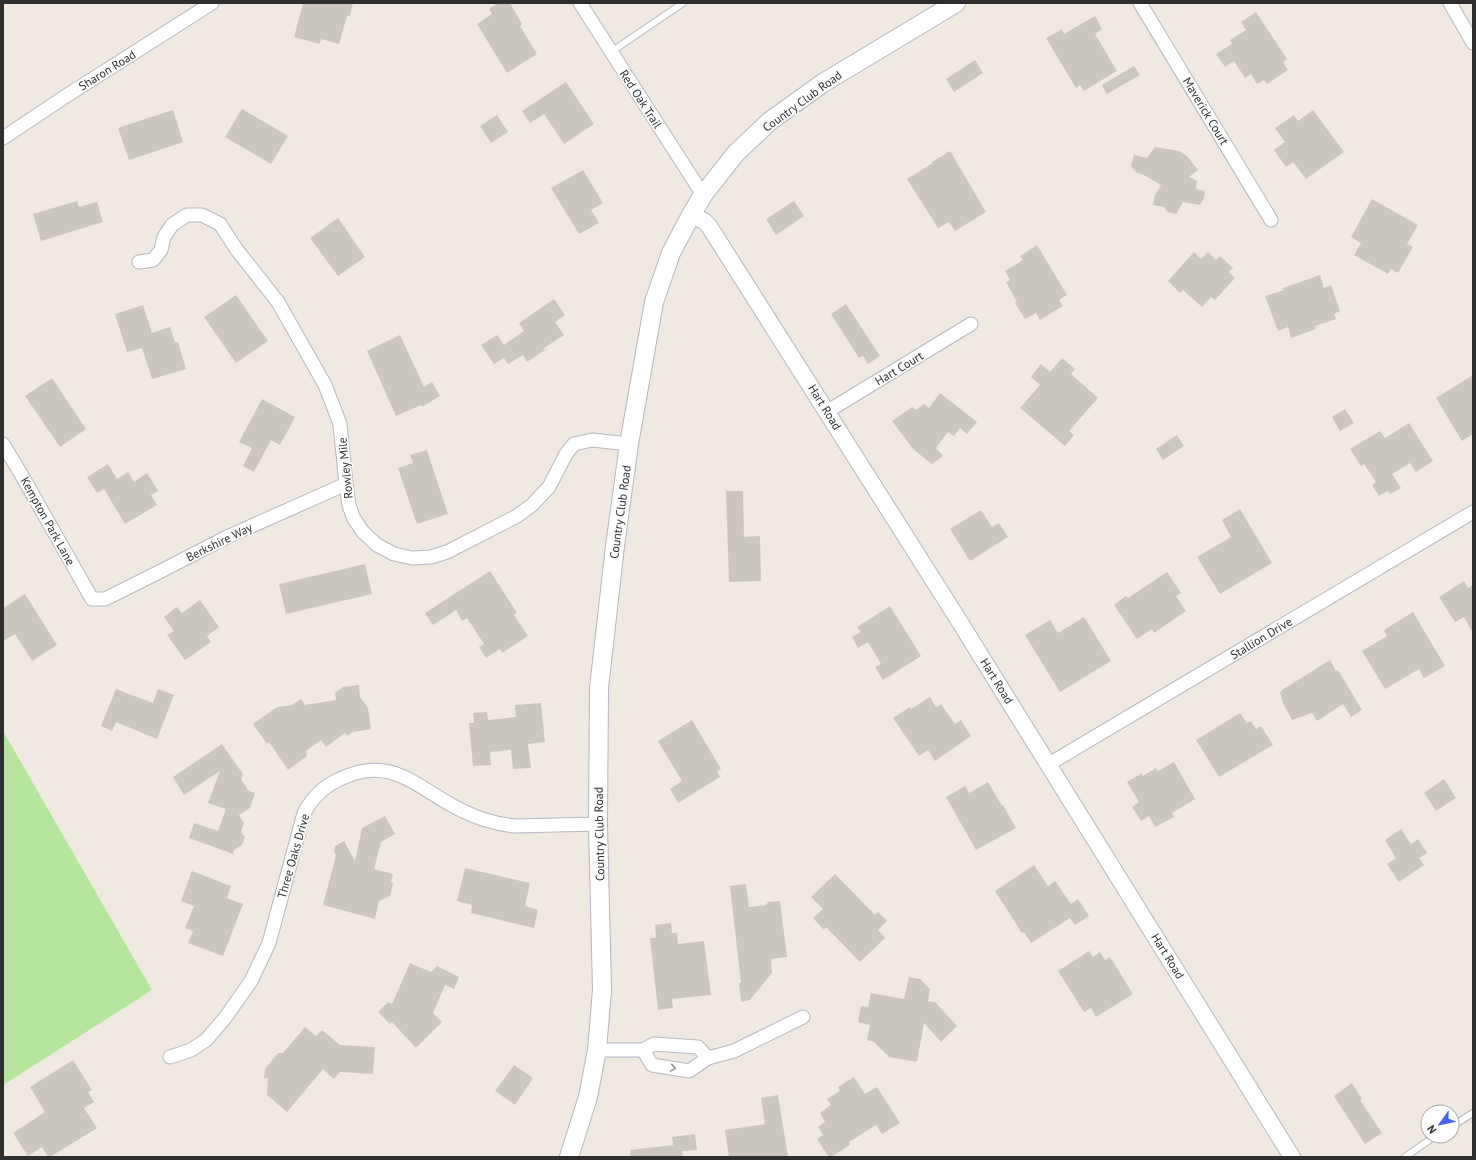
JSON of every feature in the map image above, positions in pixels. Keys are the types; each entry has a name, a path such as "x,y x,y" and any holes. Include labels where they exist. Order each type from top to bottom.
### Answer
{"main road":[{"name":"Country Club Road","path":"569,1157 588,1097 597,1050 602,990 598,824 599,688 615,546 629,444 654,302 671,253 691,215 703,195 736,153 770,121 823,83 956,3"}],"street":[{"name":"Sharon Road","path":"3,138 212,3"},
{"name":"Red Oak Trail","path":"580,3 703,195"},
{"name":"Maverick Court","path":"1140,3 1271,220"},
{"path":"1450,3 1473,43"},
{"name":"Rowley Mile","path":"139,262 153,260 161,250 164,237 172,224 187,215 202,215 220,224 237,250 278,302 325,385 340,424 346,484 349,505 353,517 364,532 377,545 394,554 412,558 431,557 447,552 517,516 532,505 549,487 566,454 574,444 585,440 592,440 629,444"},
{"name":"Hart Road","path":"691,215 704,220 709,226 828,411 1049,764 1292,1157"},
{"name":"Hart Court","path":"828,411 971,324"},
{"name":"Kempton Park Lane","path":"3,444 22,474 92,599"},
{"name":"Berkshire Way","path":"92,599 104,599 227,537 346,484"},
{"name":"Stallion Drive","path":"1049,764 1473,512"},
{"name":"Three Oaks Drive","path":"170,1057 191,1050 206,1040 225,1018 251,981 269,943 304,813 314,798 329,784 351,774 360,772 371,770 393,772 411,780 463,811 502,825 598,824"},
{"path":"643,1050 652,1064 689,1071 708,1058 734,1051 803,1017"},
{"path":"597,1050 643,1050 654,1044 698,1047 708,1058"}],"lane":[{"path":"611,52 683,3"},
{"path":"1460,1121 1473,1113"},
{"path":"1405,1157 1424,1144"}],"green space":[{"path":"3,731 152,990 3,1085"}],"building":[{"path":"303,3 353,3 350,16 347,16 339,44 321,39 320,44 294,37"},
{"path":"498,3 510,3 522,24 520,26 537,54 507,73 477,24 492,14 489,9"},
{"path":"1256,12 1287,59 1283,62 1288,70 1267,84 1264,80 1257,84 1251,74 1245,78 1234,61 1225,67 1216,54 1232,44 1230,40 1246,30 1241,22"},
{"path":"1095,16 1102,29 1095,34 1117,71 1084,91 1080,85 1076,88 1046,38 1062,29 1064,34"},
{"path":"975,60 983,73 954,92 946,79"},
{"path":"1134,66 1140,75 1107,94 1102,85"},
{"path":"566,82 594,124 564,144 544,114 530,123 522,111"},
{"path":"242,109 288,136 271,164 225,137"},
{"path":"173,110 183,142 129,160 118,128"},
{"path":"1313,110 1344,152 1306,179 1293,162 1286,167 1274,150 1285,142 1275,128 1294,115 1298,121"},
{"path":"497,115 508,132 491,143 480,126"},
{"path":"1155,147 1179,151 1187,156 1198,170 1189,177 1197,181 1196,189 1205,191 1204,198 1200,205 1183,202 1176,214 1167,212 1164,207 1153,205 1155,195 1161,185 1142,174 1137,173 1131,166 1134,155 1147,158"},
{"path":"950,151 986,212 955,231 949,222 938,228 907,179"},
{"path":"583,170 603,203 591,210 599,223 579,234 551,188"},
{"path":"1372,199 1418,225 1407,244 1413,247 1398,273 1391,269 1388,274 1354,255 1361,243 1351,237"},
{"path":"77,201 79,207 97,202 103,222 41,241 33,214"},
{"path":"794,201 804,216 776,235 766,219"},
{"path":"338,218 365,257 338,276 310,238"},
{"path":"1037,245 1067,295 1059,300 1063,306 1040,320 1036,313 1025,319 1015,303 1017,302 1006,282 1010,280 1005,271 1023,260 1020,256"},
{"path":"1194,252 1201,259 1208,252 1216,260 1220,256 1233,268 1229,272 1235,278 1215,300 1211,297 1202,307 1183,290 1180,293 1168,281"},
{"path":"1320,275 1324,288 1331,285 1340,311 1334,314 1336,319 1315,326 1316,329 1291,338 1288,327 1278,331 1265,296"},
{"path":"236,295 268,341 236,363 204,317"},
{"path":"554,299 565,315 555,322 564,335 544,348 545,350 527,362 523,355 508,364 504,358 494,364 481,345 497,335 504,345 524,331 519,323"},
{"path":"846,304 880,356 868,364 863,356 859,358 831,314"},
{"path":"143,305 152,333 170,327 175,342 178,342 186,369 152,379 142,348 127,352 115,314"},
{"path":"400,335 424,387 432,382 440,396 422,407 421,405 396,416 367,351"},
{"path":"1062,358 1075,369 1071,374 1098,398 1069,431 1074,435 1065,446 1020,408 1040,385 1031,377 1041,364 1050,372"},
{"path":"1473,375 1473,434 1462,441 1436,398"},
{"path":"52,378 86,429 60,447 25,396"},
{"path":"940,393 977,422 967,434 960,428 954,436 948,432 936,448 943,456 932,464 913,449 892,421 912,407 916,410 924,404 929,408"},
{"path":"262,399 295,417 280,445 271,440 254,472 243,466 252,448 239,442"},
{"path":"1345,409 1354,423 1340,431 1332,417"},
{"path":"1409,423 1433,461 1416,472 1410,463 1392,474 1401,488 1390,494 1388,491 1379,496 1372,485 1376,482 1364,464 1361,466 1350,449 1380,431 1385,438"},
{"path":"1177,435 1184,446 1163,460 1156,449"},
{"path":"427,450 448,514 417,524 398,468 413,463 410,455"},
{"path":"108,464 117,479 128,472 134,482 147,473 158,491 151,495 157,505 125,524 104,489 97,493 87,477"},
{"path":"726,491 743,491 744,537 760,536 761,581 729,582"},
{"path":"1240,509 1272,563 1220,594 1197,557 1231,537 1222,520"},
{"path":"981,510 992,527 999,523 1008,537 970,561 950,529"},
{"path":"365,564 372,594 286,614 279,584"},
{"path":"490,571 517,613 514,615 528,636 502,653 500,649 486,658 479,647 484,644 467,618 462,621 456,610 433,625 425,613"},
{"path":"1167,572 1181,593 1176,596 1186,611 1154,633 1152,629 1137,639 1114,605 1126,596 1128,598"},
{"path":"1464,581 1468,588 1473,585 1473,633 1464,617 1455,622 1439,597"},
{"path":"25,594 57,645 32,661 15,634 3,641 3,608"},
{"path":"200,600 219,627 207,636 211,642 185,660 167,635 174,631 164,617 177,607 182,613"},
{"path":"890,606 921,656 883,680 875,667 881,664 868,642 858,648 852,637 861,632 857,627"},
{"path":"1413,612 1445,666 1424,678 1419,669 1385,689 1362,651 1387,636 1384,630"},
{"path":"1084,617 1111,661 1060,692 1025,635 1050,620 1058,633"},
{"path":"1330,660 1336,671 1338,670 1362,710 1351,717 1343,704 1317,721 1312,713 1292,720 1283,703 1280,693 1282,690"},
{"path":"359,685 360,697 368,708 371,729 353,732 347,736 345,733 326,747 321,740 306,751 307,756 288,770 269,742 267,744 253,724 277,707 292,705 301,699 305,705 336,700 335,693 343,687"},
{"path":"116,689 153,703 158,689 174,695 157,739 116,722 112,731 101,726"},
{"path":"930,697 936,707 941,704 955,724 961,720 971,736 935,761 928,750 919,756 893,718"},
{"path":"541,703 545,742 528,744 531,768 513,769 511,750 490,752 491,765 473,766 469,723 474,723 473,713 487,712 488,720 516,717 515,705"},
{"path":"1240,713 1247,723 1251,721 1256,729 1261,726 1273,745 1219,777 1196,740"},
{"path":"692,720 721,769 717,771 720,777 678,803 670,789 682,781 658,741"},
{"path":"222,744 243,774 241,779 249,791 255,793 250,808 239,815 244,823 241,832 245,837 242,845 234,850 233,854 189,838 194,823 218,831 226,809 208,803 220,771 184,795 173,777"},
{"path":"1174,762 1195,799 1172,813 1174,817 1155,827 1149,816 1141,821 1132,807 1139,802 1127,782 1142,773 1143,776 1156,768 1158,771"},
{"path":"1444,779 1456,798 1436,811 1424,793"},
{"path":"988,782 1016,828 976,850 946,797 965,786 969,793"},
{"path":"385,816 395,834 381,842 374,869 393,874 391,881 393,884 390,896 379,901 375,919 323,905 336,855 334,851 335,846 344,841 355,861 362,828"},
{"path":"1401,829 1411,844 1418,839 1427,853 1419,858 1424,865 1399,882 1387,864 1396,858 1385,840"},
{"path":"1034,865 1048,886 1055,881 1071,904 1078,899 1089,916 1075,925 1070,918 1031,943 1024,932 1022,933 995,891"},
{"path":"465,868 530,883 525,906 538,910 534,928 471,913 472,905 457,901"},
{"path":"192,871 231,886 227,898 243,904 223,956 188,943 193,931 185,928 194,906 181,901"},
{"path":"835,874 875,915 878,912 887,921 878,930 885,938 860,962 826,927 824,930 813,918 823,909 811,897"},
{"path":"746,884 749,907 766,905 768,902 780,901 787,957 771,959 772,973 750,1000 741,1002 739,983 741,983 730,886"},
{"path":"671,923 672,933 677,933 678,944 704,941 711,995 672,999 673,1008 658,1010 650,938 656,938 655,925"},
{"path":"1089,951 1093,957 1100,952 1105,960 1110,957 1133,994 1096,1017 1091,1008 1084,1012 1058,971"},
{"path":"410,963 431,972 437,966 459,977 454,989 445,985 433,1013 442,1022 416,1048 392,1022 390,1024 378,1012 388,1002 392,1004"},
{"path":"909,977 920,979 930,989 928,1001 935,1002 957,1026 941,1042 924,1023 917,1062 889,1057 874,1042 867,1040 870,1025 858,1022 861,1006 868,1007 871,993 904,999"},
{"path":"305,1027 316,1036 322,1030 340,1045 375,1047 373,1074 340,1072 334,1079 323,1069 287,1112 267,1095 268,1078 264,1078 265,1069 278,1053 283,1053"},
{"path":"73,1060 92,1090 88,1092 94,1102 84,1108 97,1128 50,1157 48,1157 42,1147 28,1156 13,1133 45,1112 30,1087"},
{"path":"514,1065 533,1078 515,1105 495,1091"},
{"path":"854,1077 865,1094 877,1087 900,1123 882,1134 876,1125 849,1142 850,1145 829,1157 817,1139 823,1135 818,1127 825,1122 820,1113 831,1105 827,1099 840,1091 838,1087"},
{"path":"1352,1083 1362,1099 1360,1100 1382,1133 1365,1144 1334,1096"},
{"path":"778,1095 788,1157 729,1157 725,1130 765,1124 761,1098"},
{"path":"695,1134 697,1150 682,1151 683,1157 630,1157 630,1150 673,1145 672,1137"}]}
